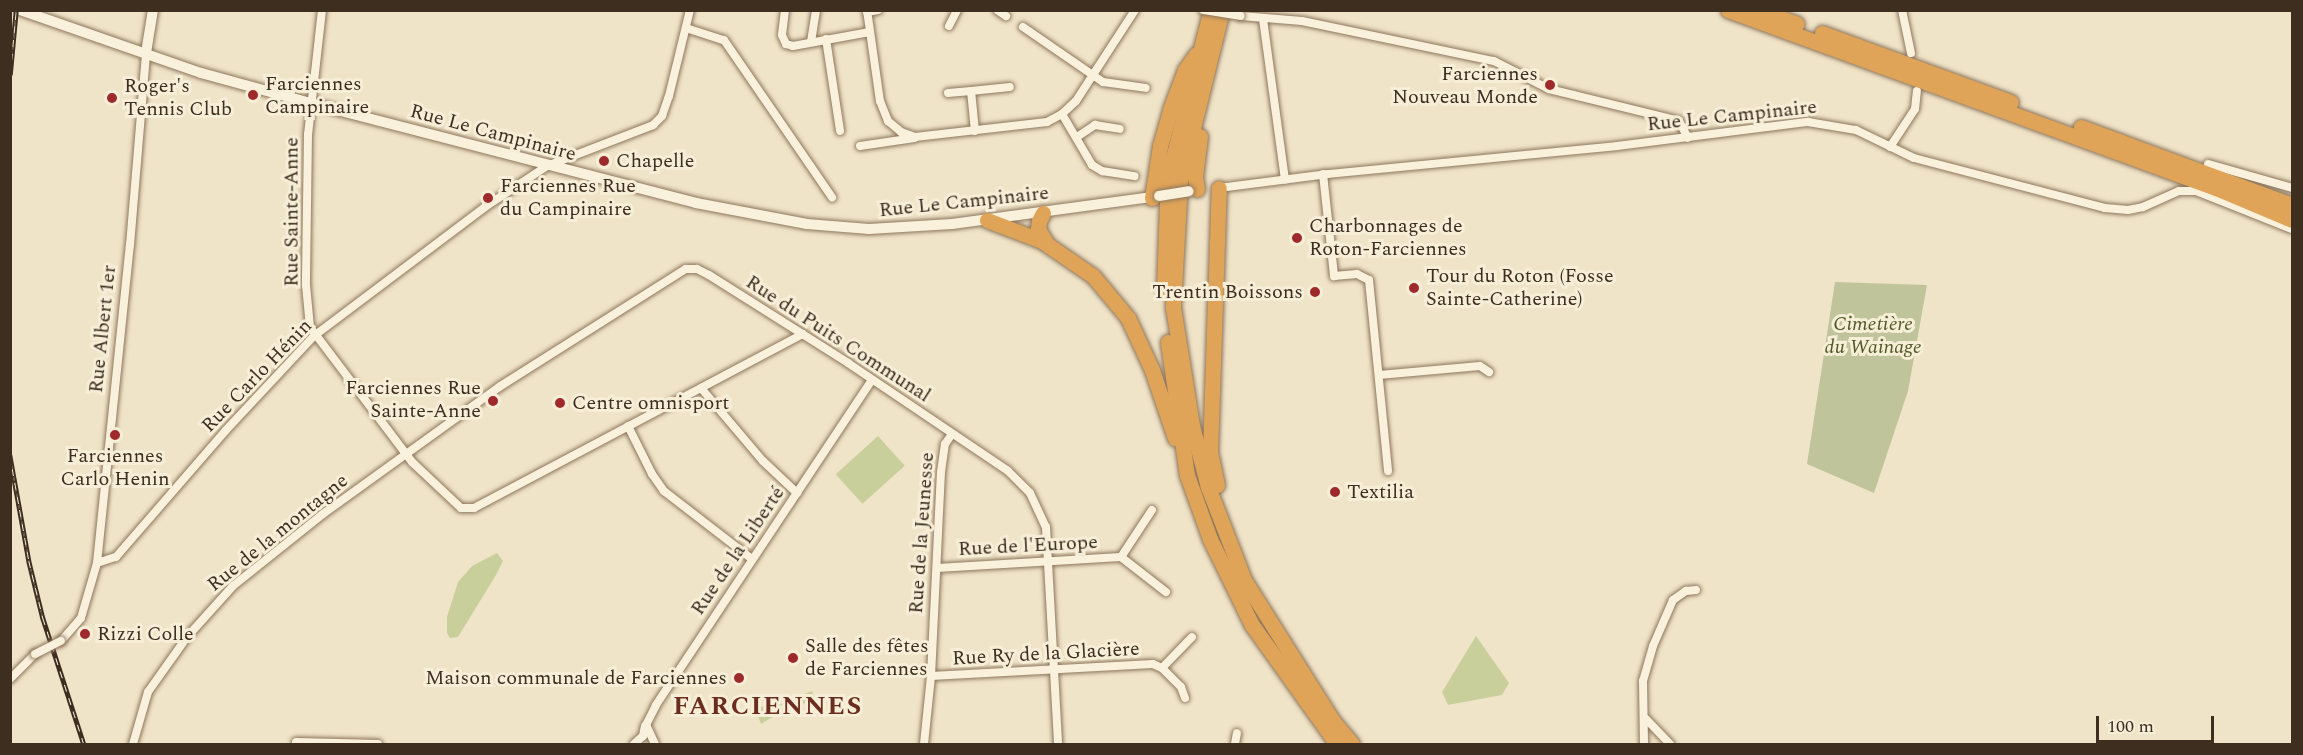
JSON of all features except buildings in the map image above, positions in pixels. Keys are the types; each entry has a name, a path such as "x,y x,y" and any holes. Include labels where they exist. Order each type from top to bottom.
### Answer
{"highway":[{"path":"1187,475 1163,308 1168,177 1211,10"},
{"path":"1222,10 1180,181 1173,307 1192,426 1208,487 1244,579 1266,619 1332,720 1352,744"},
{"path":"1728,10 2216,188 2292,220"},
{"path":"1759,10 2292,205"},
{"path":"1156,197 1160,146 1170,110 1185,70 1202,44"},
{"path":"1193,190 1199,141 1209,101 1210,59"},
{"path":"1219,188 1210,453 1231,549"},
{"path":"1043,213 1038,229 1042,239 1093,276 1128,318 1152,370 1210,539 1252,625 1337,744"},
{"path":"987,220 1049,246"}],"main road":[{"name":"Rue Le Campinaire","path":"20,10 201,73 547,166 696,203 807,224 869,229 987,220 1219,188"},
{"name":"Rue Albert 1er","path":"146,53 153,10"}],"street":[{"name":"Rue Sainte-Anne","path":"322,10 308,134 306,285 310,327 314,336 426,476 461,508 467,510 628,426"},
{"name":"Rue Carlo Hénin","path":"97,563 116,557 226,430 314,336 485,207 547,166 653,126 662,116 669,96 690,10"},
{"path":"785,10 782,35 786,44 793,45 870,32"},
{"path":"811,42 816,10"},
{"path":"878,10 867,11 880,101 888,121 901,132 915,137"},
{"path":"949,26 957,10"},
{"path":"997,10 1006,16"},
{"path":"860,146 915,137 1047,122 1062,114 1077,101 1135,10"},
{"path":"1203,10 1263,19 1280,15 1494,61 1549,89 1679,121 1688,138"},
{"path":"1902,10 1911,53"},
{"path":"1263,19 1285,180"},
{"path":"1023,27 1103,82 1146,88"},
{"path":"686,28 724,40 832,197"},
{"path":"826,39 840,131"},
{"name":"Rue Albert 1er","path":"10,678 35,654 61,641 81,618 97,563 130,245 146,53"},
{"path":"948,93 1010,87"},
{"path":"1890,147 1915,109 1917,90"},
{"path":"970,91 975,131"},
{"path":"1062,114 1092,165 1102,171 1135,176"},
{"name":"Rue Le Campinaire","path":"1219,188 1323,174 1688,138 1808,123 1856,130 1914,158 2105,208 2128,210 2143,207 2179,191 2196,190 2292,229"},
{"path":"1077,137 1095,125 1120,129"},
{"path":"2208,164 2292,188"},
{"path":"1323,174 1334,276 1357,274 1369,280 1389,471"},
{"name":"Rue du Puits Communal","path":"408,453 499,387 686,269 697,269 803,334 1008,471 1030,493 1046,527 1058,744"},
{"path":"752,559 664,491 652,474 628,426 803,334"},
{"path":"1379,375 1480,366 1489,372"},
{"name":"Rue de la Liberté","path":"634,744 643,736 656,705 872,380"},
{"path":"701,388 763,461 797,493"},
{"name":"Rue de la Jeunesse","path":"924,744 931,676 944,453 945,444 952,434"},
{"name":"Rue de la montagne","path":"133,744 148,692 187,637 233,586 323,514 408,453"},
{"name":"Rue de l'Europe","path":"1121,557 1152,510"},
{"name":"Rue de l'Europe","path":"937,568 1121,557 1166,592"},
{"path":"1644,744 1646,719 1643,681 1653,645 1673,600 1686,591 1696,590"},
{"name":"Rue Ry de la Glacière","path":"1162,668 1192,637"},
{"name":"Rue Ry de la Glacière","path":"931,676 1153,664 1162,668 1181,687 1185,698"},
{"path":"1646,719 1670,744"},
{"path":"646,725 655,744"},
{"path":"1235,744 1237,733"},
{"path":"296,741 378,744"}],"green space":[{"name":"Cimetière du Wainage","path":"1835,282 1927,285 1908,391 1874,493 1807,464"},
{"path":"878,436 905,466 862,504 836,474"},
{"path":"497,553 503,561 496,575 458,637 450,638 447,633 447,617 458,582 472,566"},
{"path":"1476,636 1509,683 1502,695 1448,705 1442,692"},
{"path":"812,691 815,700 782,711 761,724 755,708 779,704"}],"railway":[{"path":"10,75 16,10"},
{"path":"10,455 29,561 43,618 84,744"}],"place":[{"name":"Farciennes Nouveau Monde","path":"1550,85"},
{"name":"Farciennes Campinaire","path":"253,95"},
{"name":"Roger's Tennis Club","path":"112,98"},
{"name":"Chapelle","path":"604,161"},
{"name":"Farciennes Rue du Campinaire","path":"488,198"},
{"name":"Charbonnages de Roton-Farciennes","path":"1297,238"},
{"name":"Tour du Roton (Fosse Sainte-Catherine)","path":"1414,288"},
{"name":"Trentin Boissons","path":"1315,292"},
{"name":"Farciennes Rue Sainte-Anne","path":"493,401"},
{"name":"Centre omnisport","path":"560,403"},
{"name":"Farciennes Carlo Henin","path":"115,435"},
{"name":"Textilia","path":"1335,492"},
{"name":"Rizzi Colle","path":"85,634"},
{"name":"Salle des fêtes de Farciennes","path":"793,658"},
{"name":"Maison communale de Farciennes","path":"739,678"}],"district":[{"name":"FARCIENNES","path":"768,707"}]}
